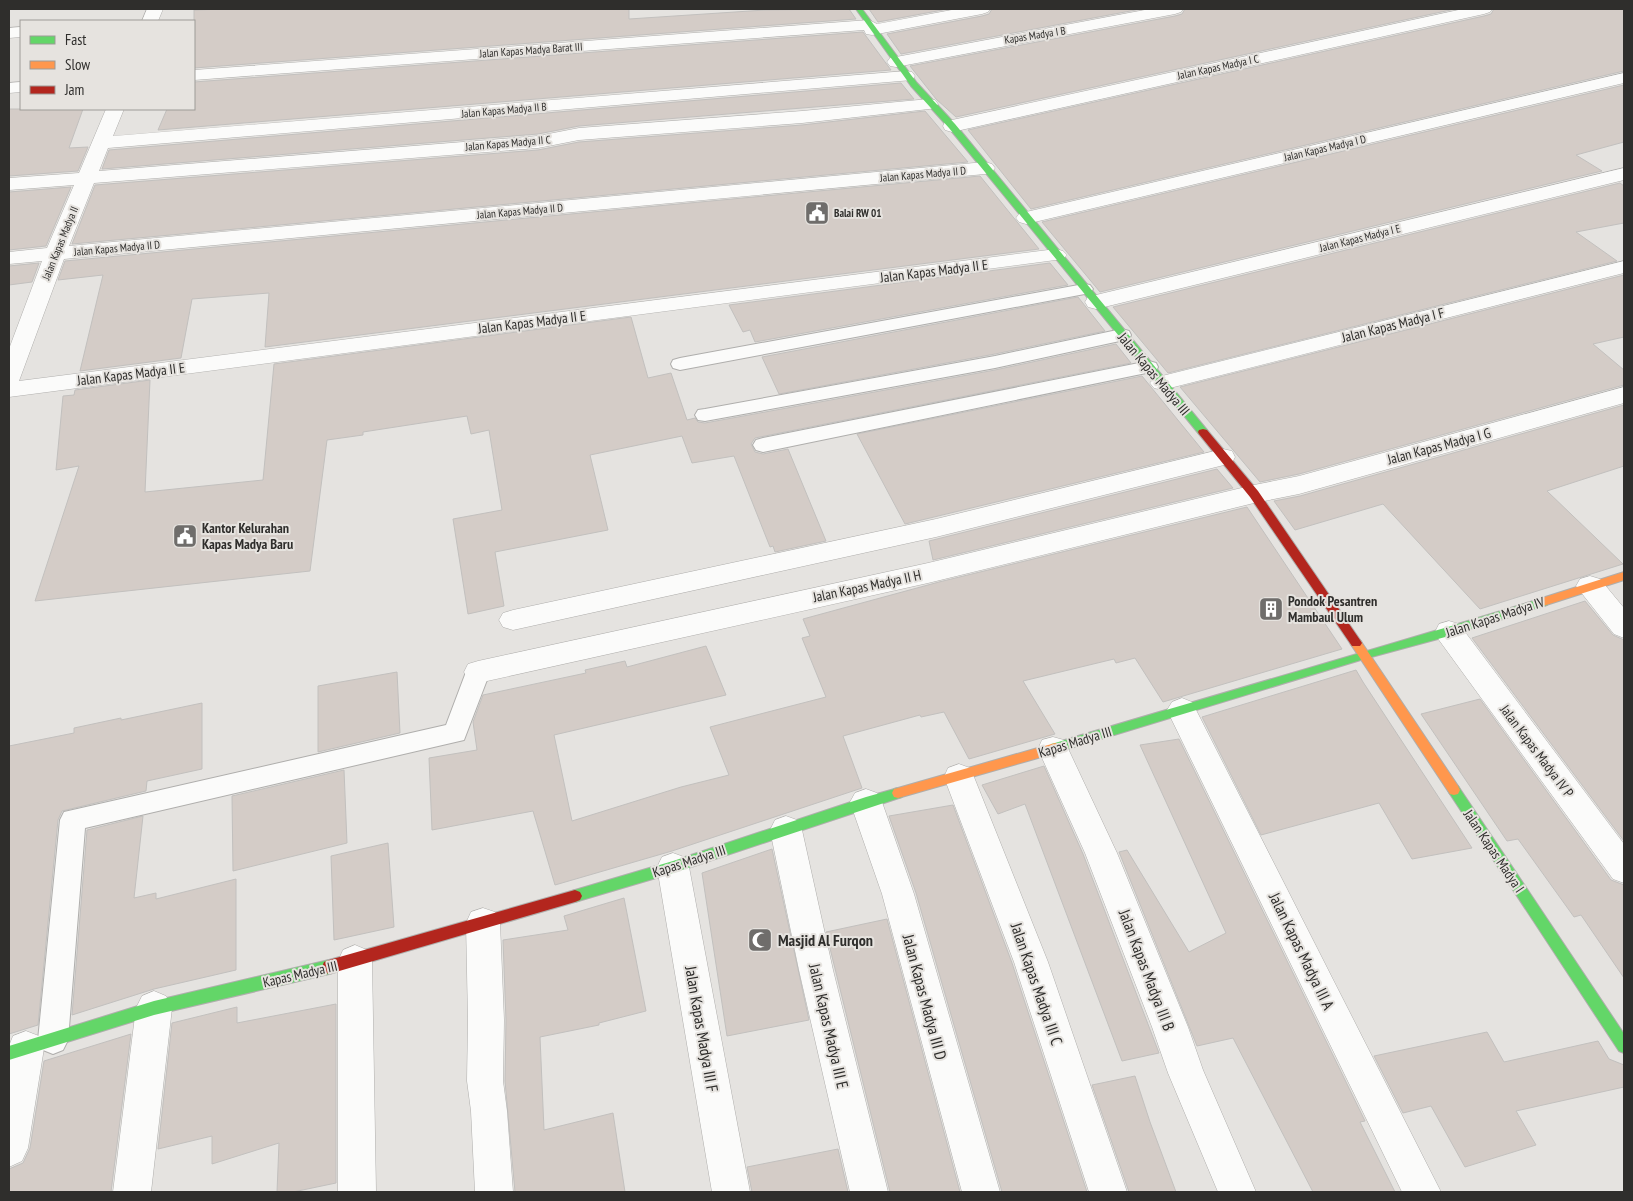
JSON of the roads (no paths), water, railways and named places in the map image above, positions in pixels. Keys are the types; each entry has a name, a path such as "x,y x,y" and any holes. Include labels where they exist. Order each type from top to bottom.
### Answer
{"street":[{"name":"Jalan Kapas Madya III","path":"858,9 928,104 952,126 1254,494 1364,655"},
{"name":"Jalan Kapas Madya Barat III","path":"195,75 871,27 982,9"},
{"name":"Kapas Madya I B","path":"901,69 1175,9"},
{"name":"Jalan Kapas Madya I C","path":"952,126 1484,9"},
{"name":"Jalan Kapas Madya II B","path":"101,143 901,69"},
{"name":"Jalan Kapas Madya I D","path":"1026,218 1624,78"},
{"name":"Jalan Kapas Madya II C","path":"9,184 538,142 579,134 802,117 928,104"},
{"name":"Jalan Kapas Madya II","path":"9,379 56,254 115,110"},
{"name":"Jalan Kapas Madya II D","path":"9,258 985,168"},
{"name":"Jalan Kapas Madya I E","path":"1090,295 1624,174"},
{"name":"Jalan Kapas Madya II E","path":"9,390 1056,255"},
{"name":"Jalan Kapas Madya I F","path":"1155,375 1624,267"},
{"name":"Jalan Kapas Madya I G","path":"1254,494 1299,485 1624,395"},
{"path":"512,620 936,528 1223,457"},
{"name":"Jalan Kapas Madya II H","path":"478,672 928,573 1254,494"},
{"path":"756,568 773,607"},
{"name":"Jalan Kapas Madya IV","path":"1364,655 1449,632 1624,576"},
{"path":"1590,586 1624,627"},
{"name":"Jalan Kapas Madya IV P","path":"1449,632 1624,869"},
{"name":"Kapas Madya III","path":"29,1047 154,1008 356,961 673,867 866,802 959,777 1364,655"},
{"name":"Jalan Kapas Madya I","path":"1364,655 1624,1046"},
{"name":"Jalan Kapas Madya III A","path":"1182,710 1422,1192"},
{"name":"Jalan Kapas Madya III B","path":"1052,749 1100,853 1170,1027 1186,1073 1237,1192"},
{"name":"Jalan Kapas Madya III C","path":"959,777 1031,962 1108,1192"},
{"name":"Jalan Kapas Madya III D","path":"866,802 898,894 932,1024 981,1192"},
{"name":"Jalan Kapas Madya III E","path":"786,830 816,970 869,1192"},
{"name":"Jalan Kapas Madya III F","path":"673,867 731,1192"},
{"path":"483,923 486,1020 485,1081 489,1111 494,1192"},
{"path":"356,961 357,1192"},
{"path":"132,1192 154,1008"},
{"path":"9,1148 29,1047"}],"lane":[{"path":"680,364 1090,295"},
{"path":"704,415 996,362 1122,334"},
{"path":"763,445 1155,375"},
{"path":"29,1047 73,820 455,733 478,672"}],"place":[{"name":"Balai RW 01","path":"817,213"},
{"name":"Kantor Kelurahan Kapas Madya Baru","path":"185,536"},
{"name":"Pondok Pesantren Mambaul Ulum","path":"1271,609"},
{"name":"Masjid Al Furqon","path":"760,940"}]}
